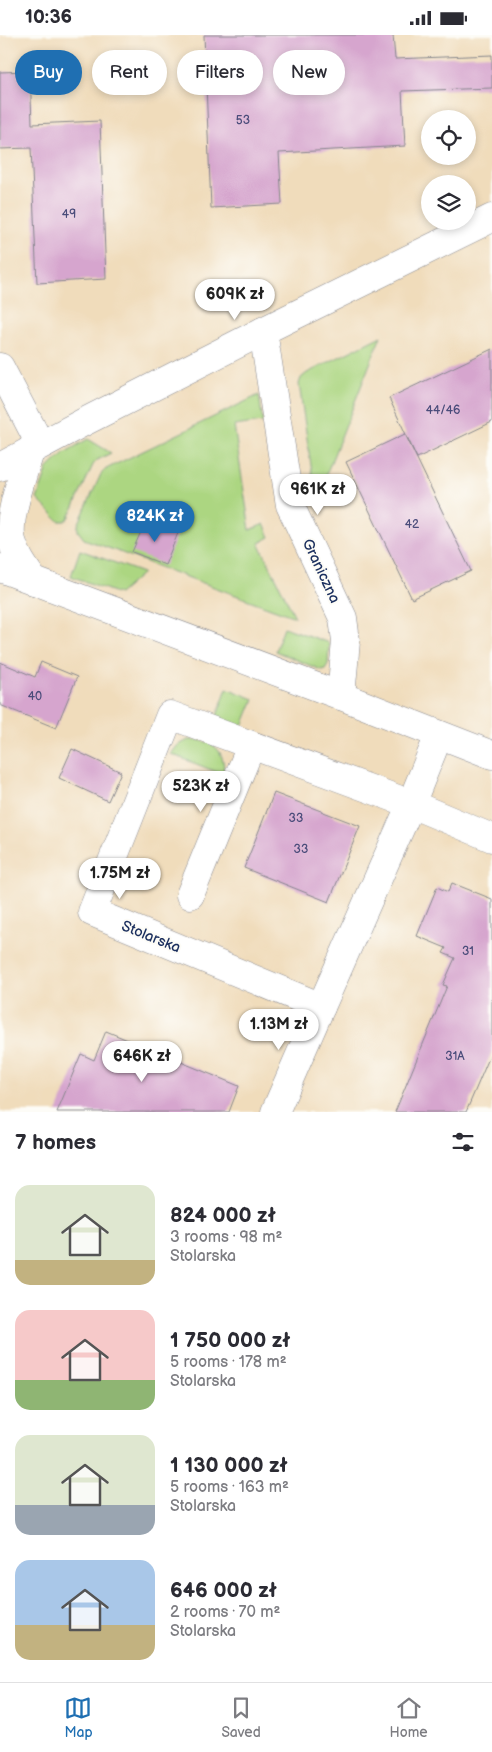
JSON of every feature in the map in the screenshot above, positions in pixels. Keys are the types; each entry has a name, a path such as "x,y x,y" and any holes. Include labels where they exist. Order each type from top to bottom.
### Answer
{"street":[{"path":"0,467 263,331 492,218"},
{"name":"Graniczna","path":"263,331 290,505 343,618 346,641 341,696"},
{"path":"0,367 36,447 12,511 11,538 18,570"},
{"path":"0,535 18,570 492,755"},
{"name":"Stolarska","path":"321,1007 92,912 170,715 411,804 492,838"},
{"path":"275,1112 411,804 439,735"},
{"path":"190,895 251,746"}],"green space":[{"path":"381,336 316,500 299,384 301,378 307,373"},
{"path":"259,395 263,422 234,426 250,530 264,524 270,537 259,543 295,617 84,539 78,531 78,525 101,474 106,469"},
{"path":"88,439 111,453 97,460 93,465 69,518 65,521 59,521 37,499 48,468 64,453"},
{"path":"80,550 143,573 119,594 71,576"},
{"path":"284,627 329,643 328,664 325,669 321,670 275,651"},
{"path":"227,688 254,699 240,733 214,724"},
{"path":"188,740 204,741 216,747 222,758 224,775 171,754 177,746"}],"building":[{"path":"204,35 393,35 395,59 492,55 492,88 402,91 405,146 279,153 282,204 211,208 206,95 263,95 263,50 205,50"},
{"path":"0,72 15,72 15,95 31,95 32,124 100,121 106,279 37,283 31,148 0,149"},
{"path":"492,349 492,422 417,458 389,398"},
{"path":"405,434 471,571 412,599 346,462"},
{"path":"146,520 178,533 165,565 132,552"},
{"path":"0,662 35,677 41,662 77,677 56,728 0,705"},
{"path":"72,749 121,772 108,801 59,778"},
{"path":"274,793 360,826 329,902 244,868"},
{"path":"452,883 492,899 492,1051 466,1112 395,1112 447,986 443,985 455,958 443,953 446,948 417,936 437,887 448,892"},
{"path":"106,1031 239,1086 229,1112 57,1112 81,1054 94,1060"}]}
